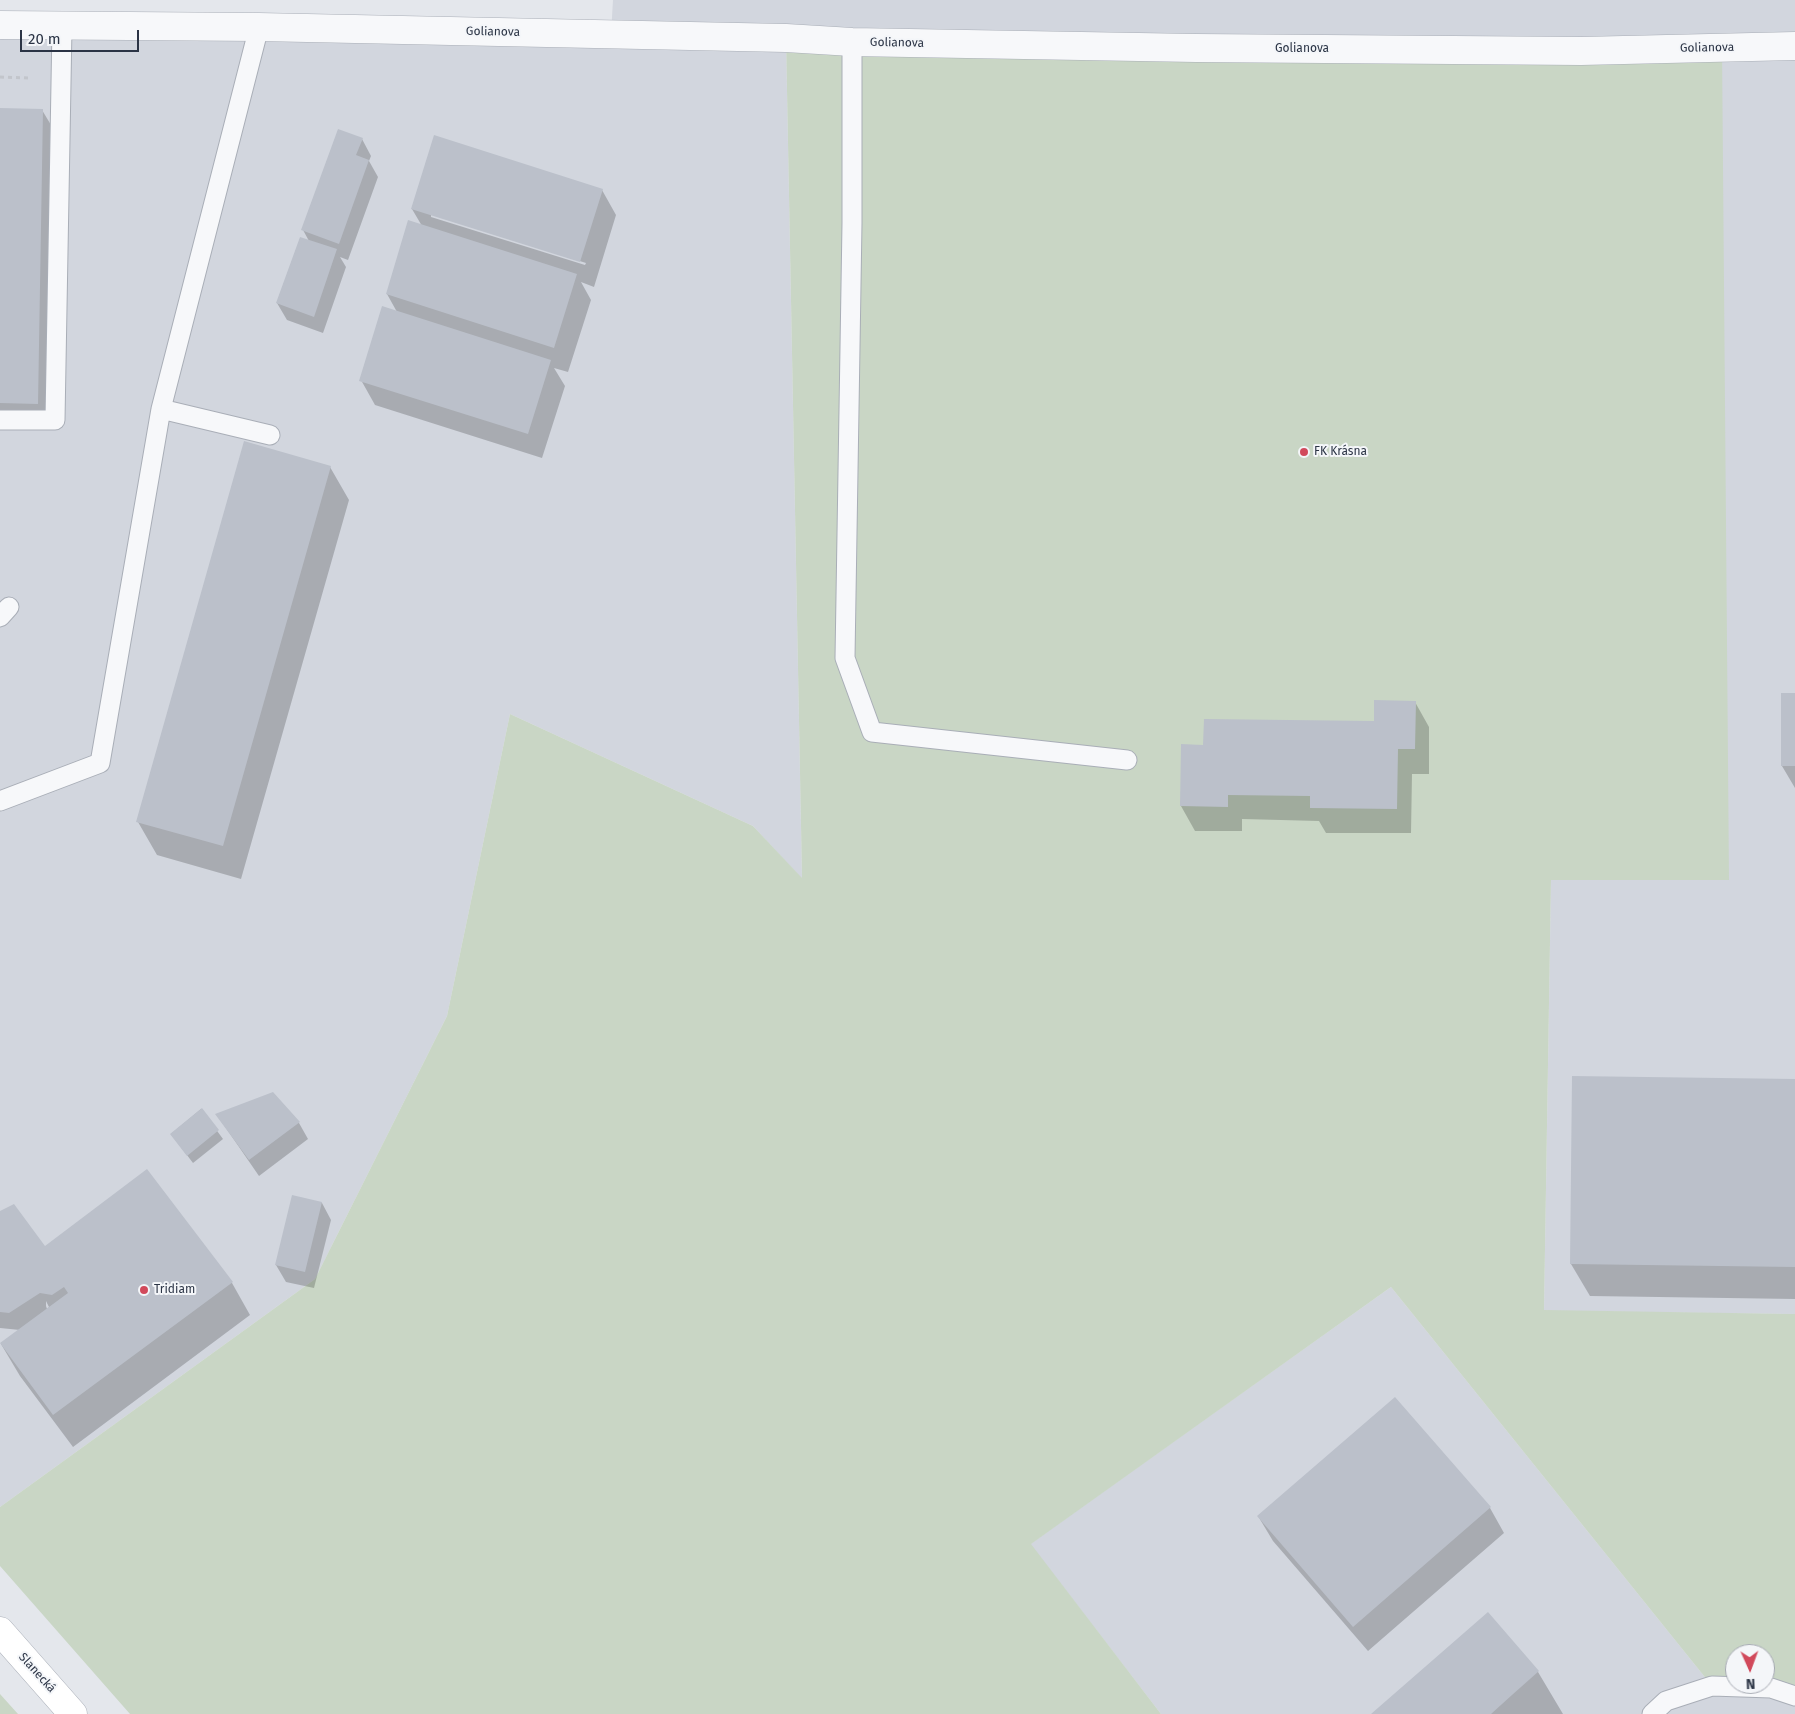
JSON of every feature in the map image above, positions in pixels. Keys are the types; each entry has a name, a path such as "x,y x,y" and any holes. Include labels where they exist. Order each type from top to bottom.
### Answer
{"main road":[{"name":"Slanecká","path":"0,1631 74,1714"}],"street":[{"name":"Golianova","path":"0,26 259,27 786,38 852,42 1581,51 1795,46"}],"lane":[{"path":"0,420 55,420 62,26"},
{"path":"0,801 100,763 161,409 259,27"},
{"path":"852,42 852,223 845,658 872,732 1127,760"},
{"path":"161,409 270,435"},
{"path":"1652,1714 1666,1701 1712,1686 1771,1688 1795,1696"}],"shaded area":[{"path":"613,0 1795,0 1795,1314 1544,1311 1551,880 1729,880 786,39 802,879 753,826 510,714 447,1016 315,1279 0,1507 0,25 611,34"},
{"path":"1391,1287 1712,1686 1725,1687 1725,1694 1775,1694 1775,1691 1795,1692 1795,1714 1161,1714 1030,1544"}],"green space":[{"path":"786,38 1722,47 1729,880 1551,880 1544,1310 1795,1314 1795,1693 1775,1691 1775,1644 1725,1644 1725,1687 1712,1686 1391,1287 1031,1544 1161,1714 130,1714 0,1566 0,1507 315,1279 447,1016 510,714 753,826 802,878"},
{"path":"0,1694 18,1714 0,1714"}],"building":[{"path":"0,108 43,109 38,404 0,403"},
{"path":"338,129 363,138 356,155 369,160 339,244 301,230"},
{"path":"434,135 603,189 580,262 411,209"},
{"path":"408,220 577,274 554,348 386,294"},
{"path":"300,237 337,249 314,317 276,303"},
{"path":"382,306 551,360 528,434 359,381"},
{"path":"244,441 331,466 223,846 136,822"},
{"path":"1781,693 1795,693 1795,766 1781,766"},
{"path":"1374,700 1416,701 1415,749 1398,749 1397,809 1310,808 1310,796 1228,795 1228,807 1180,806 1181,744 1203,745 1204,719 1374,721"},
{"path":"1572,1076 1795,1079 1795,1267 1570,1264"},
{"path":"273,1092 300,1122 249,1160 215,1114"},
{"path":"202,1108 219,1130 187,1156 170,1134"},
{"name":"Tridiam","path":"147,1169 233,1282 53,1415 0,1343 68,1293 64,1287 52,1295 40,1293 9,1313 0,1312 0,1211 14,1204 45,1246"},
{"path":"292,1195 322,1202 305,1272 275,1265"},
{"path":"1395,1397 1491,1507 1353,1627 1257,1516"},
{"path":"1488,1612 1539,1671 1491,1714 1371,1714"}],"place":[{"name":"FK Krásna","path":"1304,452"},
{"name":"Tridiam","path":"144,1290"}]}
